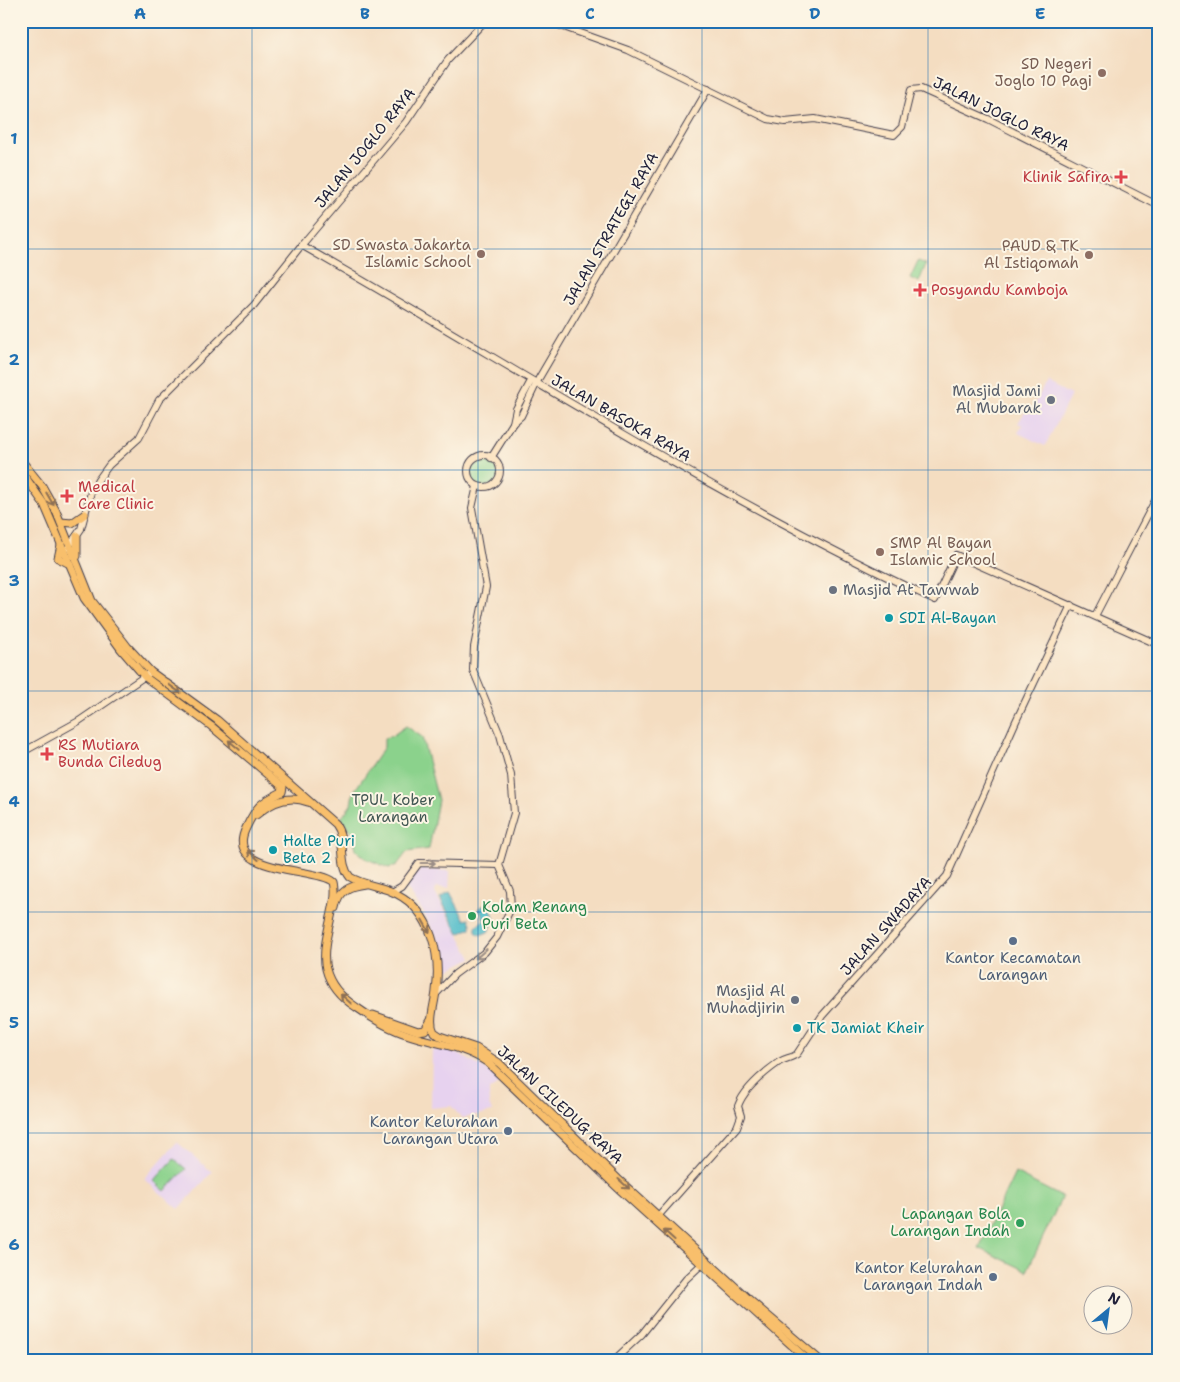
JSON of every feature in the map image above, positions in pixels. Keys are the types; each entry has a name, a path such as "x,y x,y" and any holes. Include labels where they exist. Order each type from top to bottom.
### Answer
{"main road":[{"path":"21,460 42,486 61,522 71,545 74,563 90,609 145,676 313,804 340,830 347,874 365,884 392,892 413,907 432,938 438,962 432,1020 425,1030 418,1031 358,1009"},
{"path":"21,471 44,504 61,544 74,563 88,593 126,646 151,672 217,720 273,774"},
{"path":"61,522 72,523 85,514"},
{"path":"74,563 77,536"},
{"path":"61,544 58,558 74,563"},
{"path":"252,818 262,802 283,792 285,784"},
{"path":"252,818 267,806 282,799 297,799 313,804"},
{"name":"JALAN CILEDUG RAYA","path":"252,818 244,834 244,844 249,854 280,870 329,878 336,885 324,957 326,970 334,987 358,1009 378,1022 395,1030 479,1056 535,1103"},
{"path":"334,987 329,955 338,901 341,893 347,888 365,884"},
{"name":"JALAN CILEDUG RAYA","path":"432,1020 436,1034 476,1048 487,1054 543,1111 702,1264 809,1361"},
{"name":"JALAN CILEDUG RAYA","path":"579,1146 659,1215 753,1303 821,1361"}],"street":[{"name":"JALAN JOGLO RAYA","path":"65,552 77,536 91,492 98,480 110,465 139,438 159,400 233,328 406,122 448,60 485,21"},
{"name":"JALAN JOGLO RAYA","path":"548,21 628,50 774,120 790,122 815,119 894,135 902,127 911,90 921,90 988,119 1159,206"},
{"name":"JALAN STRATEGI RAYA","path":"491,458 513,423 521,416 522,405 708,89"},
{"name":"JALAN BASOKA RAYA","path":"300,246 784,526 934,600 956,555 1071,605"},
{"path":"477,457 491,458 497,464 499,476 492,485 477,486 469,477 469,465 477,457"},
{"path":"436,994 455,974 485,952 497,937 511,908 511,898 499,865 512,825 514,790 507,754 473,670 474,647 486,587 472,508 477,486"},
{"path":"1095,616 1158,492"},
{"path":"1071,605 1159,645"},
{"name":"JALAN SWADAYA","path":"659,1215 737,1127 741,1116 738,1106 744,1094 780,1061 792,1058 798,1054 822,1016 947,876 1016,721 1071,605"},
{"path":"21,753 79,721 151,672"},
{"path":"392,892 402,886 419,863 499,865"},
{"path":"613,1361 642,1334 686,1279 702,1264"}],"shaded area":[{"path":"1046,382 1071,395 1045,446 1018,433 1022,425 1018,423 1028,407 1032,409"},
{"path":"421,869 450,871 449,888 436,887 435,893 472,958 446,971 440,943 422,910 405,886"},
{"path":"432,1050 447,1050 460,1055 492,1073 501,1082 489,1090 489,1104 492,1112 462,1118 451,1106 431,1108"},
{"path":"177,1142 212,1172 179,1209 144,1179"}],"green space":[{"path":"918,261 926,264 919,282 910,278"},
{"path":"484,455 495,460 500,471 495,482 484,487 473,482 468,471 473,460"},
{"name":"TPUL Kober Larangan","path":"406,726 422,737 438,800 429,849 407,852 397,865 389,868 367,859 356,850 353,833 341,818 351,805 353,793 384,747 384,738 392,736"},
{"path":"174,1159 186,1169 165,1191 154,1181"},
{"name":"Lapangan Bola Larangan Indah","path":"1015,1173 1062,1197 1027,1271 979,1248"}],"water":[{"path":"450,892 465,920 469,919 471,924 471,928 459,934 440,898"},
{"path":"485,904 490,906 495,920 488,932 480,935 476,932 476,927 484,919 479,909"}],"place":[{"name":"SD Negeri Joglo 10 Pagi","path":"1102,73"},
{"name":"Klinik Safira","path":"1121,177"},
{"name":"SD Swasta Jakarta Islamic School","path":"481,254"},
{"name":"PAUD & TK Al Istiqomah","path":"1089,255"},
{"name":"Posyandu Kamboja","path":"920,290"},
{"name":"Masjid Jami Al Mubarak","path":"1051,400"},
{"name":"Medical Care Clinic","path":"67,496"},
{"name":"SMP Al Bayan Islamic School","path":"880,552"},
{"name":"Masjid At Tawwab","path":"833,590"},
{"name":"SDI Al-Bayan","path":"889,618"},
{"name":"RS Mutiara Bunda Ciledug","path":"47,754"},
{"name":"Halte Puri Beta 2","path":"273,850"},
{"name":"Kolam Renang Puri Beta","path":"472,916"},
{"name":"Kantor Kecamatan Larangan","path":"1013,941"},
{"name":"Masjid Al Muhadjirin","path":"795,1000"},
{"name":"TK Jamiat Kheir","path":"797,1028"},
{"name":"Kantor Kelurahan Larangan Utara","path":"508,1131"},
{"name":"Lapangan Bola Larangan Indah","path":"1020,1223"},
{"name":"Kantor Kelurahan Larangan Indah","path":"993,1277"}]}
